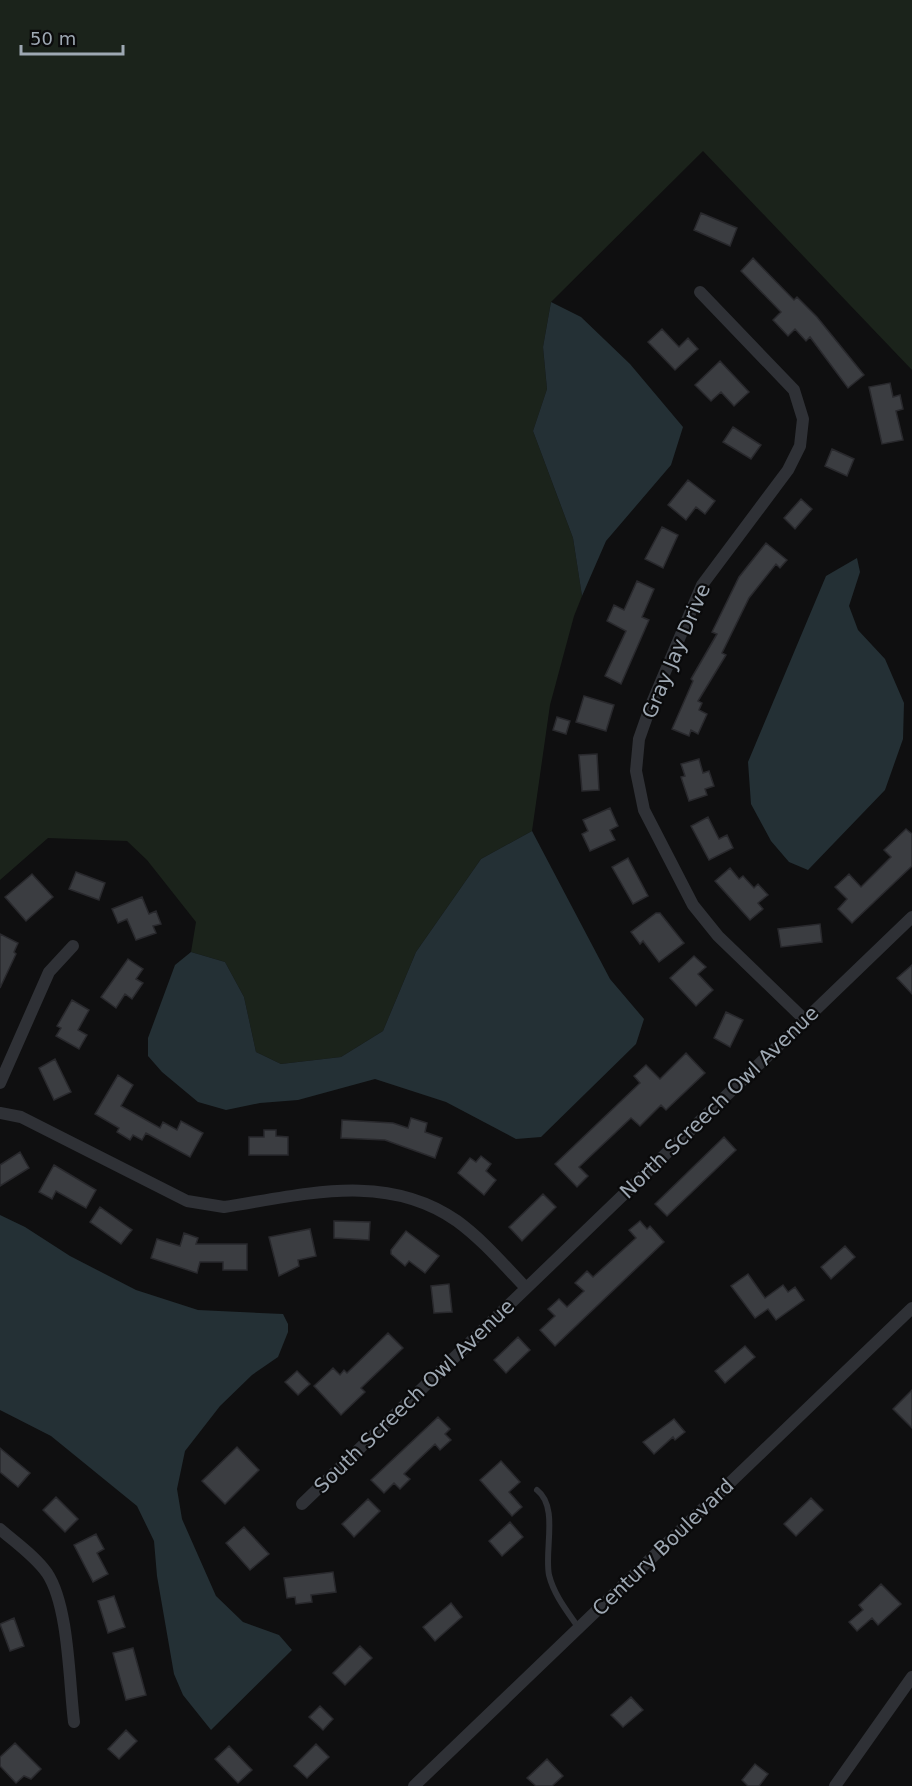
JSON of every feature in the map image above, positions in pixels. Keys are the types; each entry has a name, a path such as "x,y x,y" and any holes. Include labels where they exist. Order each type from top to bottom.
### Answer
{"street":[{"name":"Gray Jay Drive","path":"700,292 794,390 803,419 800,446 788,470 702,585 651,705 639,739 636,771 644,810 693,905 718,936 804,1019"},
{"name":"North Screech Owl Avenue","path":"526,1288 912,916"},
{"path":"0,1083 49,972 73,946"},
{"path":"0,1113 21,1118 187,1201 206,1206 224,1207 338,1189 387,1192 411,1198 457,1221 526,1288"},
{"name":"South Screech Owl Avenue","path":"302,1504 526,1288"},
{"name":"Century Boulevard","path":"414,1786 912,1308"},
{"path":"0,1529 38,1562 53,1584 61,1610 74,1722"},
{"path":"835,1786 912,1677"}],"lane":[{"path":"537,1490 547,1503 549,1575 560,1602 579,1628"}],"shaded area":[{"path":"0,0 912,0 912,370 703,151 551,302 543,347 547,389 533,431 573,538 582,596 574,616 550,705 532,831 481,859 416,952 383,1031 341,1057 281,1064 256,1052 244,997 225,962 191,952 196,922 147,860 127,841 48,838 0,880"},
{"path":"551,302 581,317 630,364 683,427 671,465 606,541 582,596 573,538 533,431 547,389 543,347"},
{"path":"857,558 860,572 849,606 858,630 885,659 904,703 903,739 885,790 808,870 789,862 771,841 751,804 748,762 826,576"},
{"path":"532,831 610,979 644,1019 636,1044 541,1137 516,1139 446,1102 375,1079 298,1100 260,1103 226,1110 198,1102 162,1072 148,1056 148,1038 175,965 191,952 225,962 244,997 256,1052 281,1064 341,1057 383,1031 416,952 481,859"},
{"path":"0,1215 25,1227 70,1256 136,1290 198,1310 283,1314 288,1324 288,1332 278,1357 252,1375 220,1406 185,1451 177,1489 182,1519 216,1596 243,1622 279,1635 292,1650 211,1730 183,1695 174,1674 157,1576 154,1541 137,1506 51,1436 0,1410"}],"building":[{"path":"701,213 737,228 730,246 694,230"},
{"path":"753,258 794,300 797,297 817,317 864,375 848,388 810,337 806,341 795,329 788,336 773,320 781,312 741,271"},
{"path":"662,329 679,347 688,338 698,349 675,370 648,342"},
{"path":"720,361 749,392 734,406 721,392 711,401 695,385"},
{"path":"890,383 893,397 900,395 903,409 896,411 903,440 882,444 869,387"},
{"path":"733,427 761,445 751,459 723,442"},
{"path":"832,449 854,459 847,476 825,466"},
{"path":"688,480 715,501 705,514 696,507 686,520 668,505"},
{"path":"801,499 812,509 795,529 784,518"},
{"path":"662,527 678,535 663,568 645,559"},
{"path":"766,543 787,560 780,568 776,564 749,598 722,653 726,655 698,701 702,703 699,710 707,714 698,734 691,730 689,736 672,729 693,681 691,679 717,634 712,632 739,577"},
{"path":"637,581 654,589 642,617 649,620 621,684 605,676 626,631 607,621 614,605 624,610"},
{"path":"584,696 614,705 606,731 576,722"},
{"path":"557,717 570,721 566,734 553,730"},
{"path":"597,754 599,790 582,791 579,755"},
{"path":"699,759 703,773 709,771 714,786 705,789 707,795 689,801 681,777 685,776 681,764"},
{"path":"610,808 618,826 610,830 615,840 590,851 582,834 588,831 583,820"},
{"path":"708,817 719,839 727,835 733,848 709,860 691,826"},
{"path":"906,829 912,834 912,866 852,923 838,909 847,899 835,887 849,874 861,887 891,857 884,850"},
{"path":"628,858 648,896 633,904 612,867"},
{"path":"730,868 739,879 743,876 754,888 758,884 768,895 758,903 763,909 750,920 715,881"},
{"path":"76,872 105,883 99,900 69,889"},
{"path":"32,874 53,897 26,921 5,897"},
{"path":"142,897 149,914 156,911 161,924 153,926 156,933 136,940 127,919 118,923 112,909"},
{"path":"656,913 660,913 684,943 659,962 643,941 640,944 631,932"},
{"path":"820,924 822,942 781,947 778,929"},
{"path":"0,934 18,943 14,952 16,954 0,988"},
{"path":"694,956 706,967 698,974 713,990 696,1006 670,978"},
{"path":"128,959 143,969 136,979 143,983 132,999 125,994 116,1008 101,997"},
{"path":"912,965 912,994 897,978"},
{"path":"72,1000 89,1010 78,1030 87,1035 79,1049 56,1036 61,1028 57,1026"},
{"path":"726,1012 743,1020 730,1047 714,1038"},
{"path":"686,1053 705,1073 666,1110 661,1105 640,1126 631,1118 579,1167 588,1176 577,1187 555,1164 640,1083 634,1076 646,1065 660,1079"},
{"path":"55,1059 71,1092 54,1100 39,1068"},
{"path":"118,1075 133,1085 121,1106 160,1128 163,1122 177,1130 181,1121 203,1133 190,1157 146,1133 142,1140 133,1135 130,1140 117,1132 119,1128 95,1114"},
{"path":"411,1118 427,1123 425,1132 442,1138 435,1158 385,1140 341,1138 342,1120 393,1123 408,1128"},
{"path":"264,1130 276,1130 276,1136 288,1137 288,1155 249,1155 249,1137 264,1137"},
{"path":"724,1137 736,1150 667,1216 655,1204"},
{"path":"20,1152 29,1168 0,1186 0,1165"},
{"path":"481,1156 491,1164 486,1171 496,1180 484,1195 458,1173 470,1158 476,1162"},
{"path":"54,1165 96,1190 86,1208 56,1191 52,1199 39,1192"},
{"path":"543,1194 556,1207 522,1241 509,1227"},
{"path":"100,1207 132,1230 121,1244 90,1222"},
{"path":"334,1221 370,1222 369,1240 334,1238"},
{"path":"640,1221 647,1229 650,1226 664,1242 555,1346 540,1330 555,1316 548,1309 559,1299 567,1307 584,1291 575,1283 587,1271 593,1277 636,1238 629,1230"},
{"path":"310,1229 316,1256 298,1260 299,1266 279,1276 269,1237"},
{"path":"406,1231 439,1256 425,1273 409,1261 405,1266 391,1254 391,1250"},
{"path":"184,1233 198,1238 196,1244 247,1244 247,1270 223,1270 223,1262 200,1262 197,1273 151,1258 157,1239 180,1246"},
{"path":"845,1246 855,1257 831,1279 821,1267"},
{"path":"748,1274 765,1298 783,1285 788,1292 795,1287 804,1300 776,1320 768,1309 755,1318 731,1286"},
{"path":"449,1284 452,1312 434,1313 431,1286"},
{"path":"388,1333 403,1348 361,1388 365,1392 341,1415 314,1386 333,1368 340,1375 344,1370 347,1373"},
{"path":"518,1337 530,1350 506,1373 494,1360"},
{"path":"745,1346 755,1357 725,1383 715,1371"},
{"path":"297,1371 310,1384 298,1395 285,1382"},
{"path":"912,1390 912,1428 893,1409"},
{"path":"438,1417 450,1429 445,1434 451,1440 440,1450 435,1444 404,1474 410,1479 400,1489 394,1483 384,1493 371,1480"},
{"path":"674,1419 685,1432 675,1440 673,1437 654,1454 643,1442"},
{"path":"237,1447 259,1470 225,1504 202,1481"},
{"path":"0,1448 30,1473 18,1487 0,1472"},
{"path":"501,1461 520,1482 509,1492 522,1507 512,1516 480,1480"},
{"path":"56,1497 78,1519 65,1532 43,1510"},
{"path":"811,1498 823,1510 796,1536 784,1524"},
{"path":"368,1499 380,1511 354,1537 342,1524"},
{"path":"510,1522 523,1537 502,1556 489,1541"},
{"path":"244,1527 269,1554 250,1570 226,1543"},
{"path":"96,1534 104,1549 97,1553 108,1574 93,1582 74,1545"},
{"path":"333,1572 336,1592 311,1595 312,1602 296,1604 295,1597 287,1598 284,1578"},
{"path":"881,1584 901,1604 878,1625 872,1618 857,1631 849,1622 863,1610 859,1605"},
{"path":"114,1596 125,1627 108,1633 98,1601"},
{"path":"451,1603 462,1617 435,1641 423,1627"},
{"path":"14,1618 24,1646 10,1651 0,1624"},
{"path":"360,1646 372,1658 345,1685 333,1673"},
{"path":"133,1648 146,1695 126,1700 113,1653"},
{"path":"631,1697 643,1710 623,1727 611,1715"},
{"path":"320,1706 333,1719 323,1730 309,1717"},
{"path":"126,1730 137,1741 119,1759 108,1749"},
{"path":"15,1743 41,1769 31,1779 24,1776 16,1783 0,1766 0,1757"},
{"path":"316,1744 329,1757 307,1778 294,1766"},
{"path":"229,1746 252,1770 238,1783 215,1759"},
{"path":"547,1759 563,1776 552,1786 536,1786 527,1778"},
{"path":"755,1764 768,1774 759,1786 748,1786 742,1780"}]}
